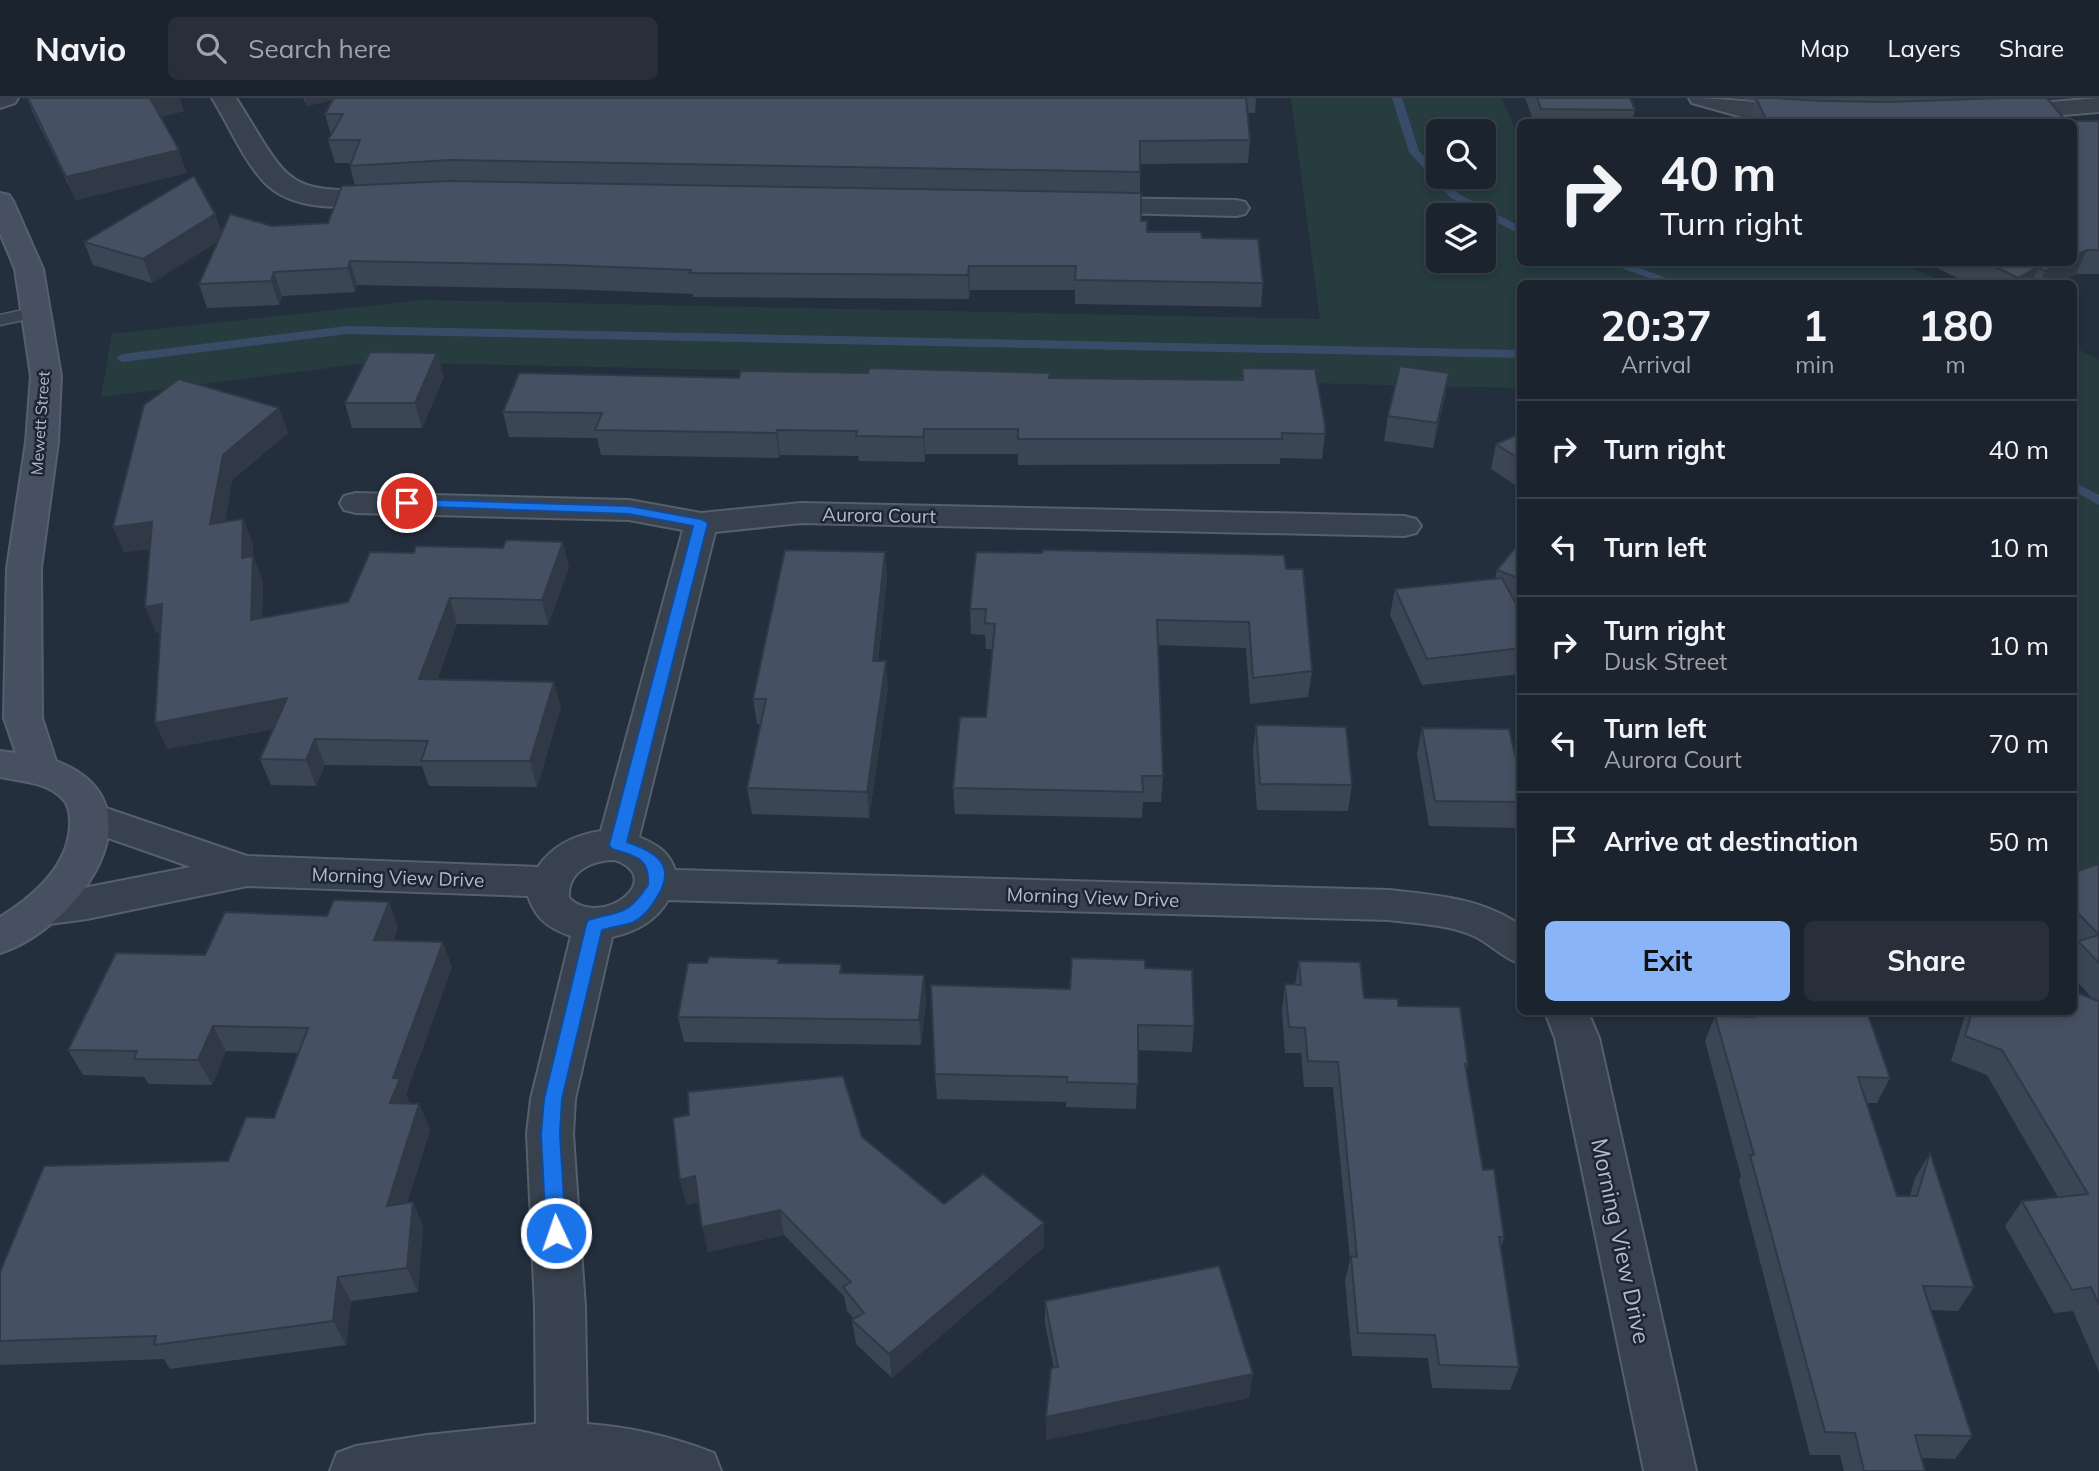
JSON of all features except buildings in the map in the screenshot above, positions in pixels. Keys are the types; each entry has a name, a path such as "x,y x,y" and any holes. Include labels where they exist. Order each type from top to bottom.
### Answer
{"main road":[{"name":"Mewett Street","path":"0,201 29,270 46,376 42,442 24,568 23,718 40,769"},
{"name":"Mewett Street","path":"0,606 24,568"},
{"path":"0,764 40,769 65,779 82,796 91,817 90,846 73,879 42,910 0,937"}],"street":[{"path":"0,101 6,98"},
{"path":"224,98 274,177 288,187 307,195 335,198 421,194"},
{"path":"1701,98 1742,110 1823,113"},
{"path":"1973,113 2036,111 2088,102"},
{"path":"1056,205 1236,208"},
{"name":"Aurora Court","path":"356,503 629,510 701,523 801,513 1404,526"},
{"path":"618,845 701,523"},
{"name":"Morning View Drive","path":"91,817 247,872"},
{"path":"618,845 644,854 653,862 657,873 656,886 646,903 628,917 594,925 562,917 552,907 547,895 549,882 556,869 583,850 618,845"},
{"name":"Morning View Drive","path":"42,910 87,904 247,872 549,882"},
{"name":"Morning View Drive","path":"656,886 1389,905 1450,912 1491,926 1517,945"},
{"path":"562,1447 560,1307 550,1134 555,1087 594,925"},
{"name":"Morning View Drive","path":"1568,1015 1577,1038 1670,1471"},
{"path":"356,1471 475,1453 562,1447 639,1455 695,1471"}],"lane":[{"path":"0,320 36,312"}],"green space":[{"path":"1291,98 1501,98 1517,132 1517,266 1907,266 1938,280 1517,280 1517,388 375,362 101,397 112,334 423,300 1320,319"},
{"path":"2077,349 2099,360 2099,879 2077,878"}],"waterway":[{"path":"1397,98 1414,152 1455,196 1517,230"},
{"path":"1622,266 1666,280"},
{"path":"122,358 347,330 1517,354"},
{"path":"2077,488 2099,501"}],"route":[{"path":"407,503 629,510 701,523 618,845 632,848 653,862 657,873 656,886 651,897 628,917 594,925 553,1099 550,1134 556,1233"}]}
